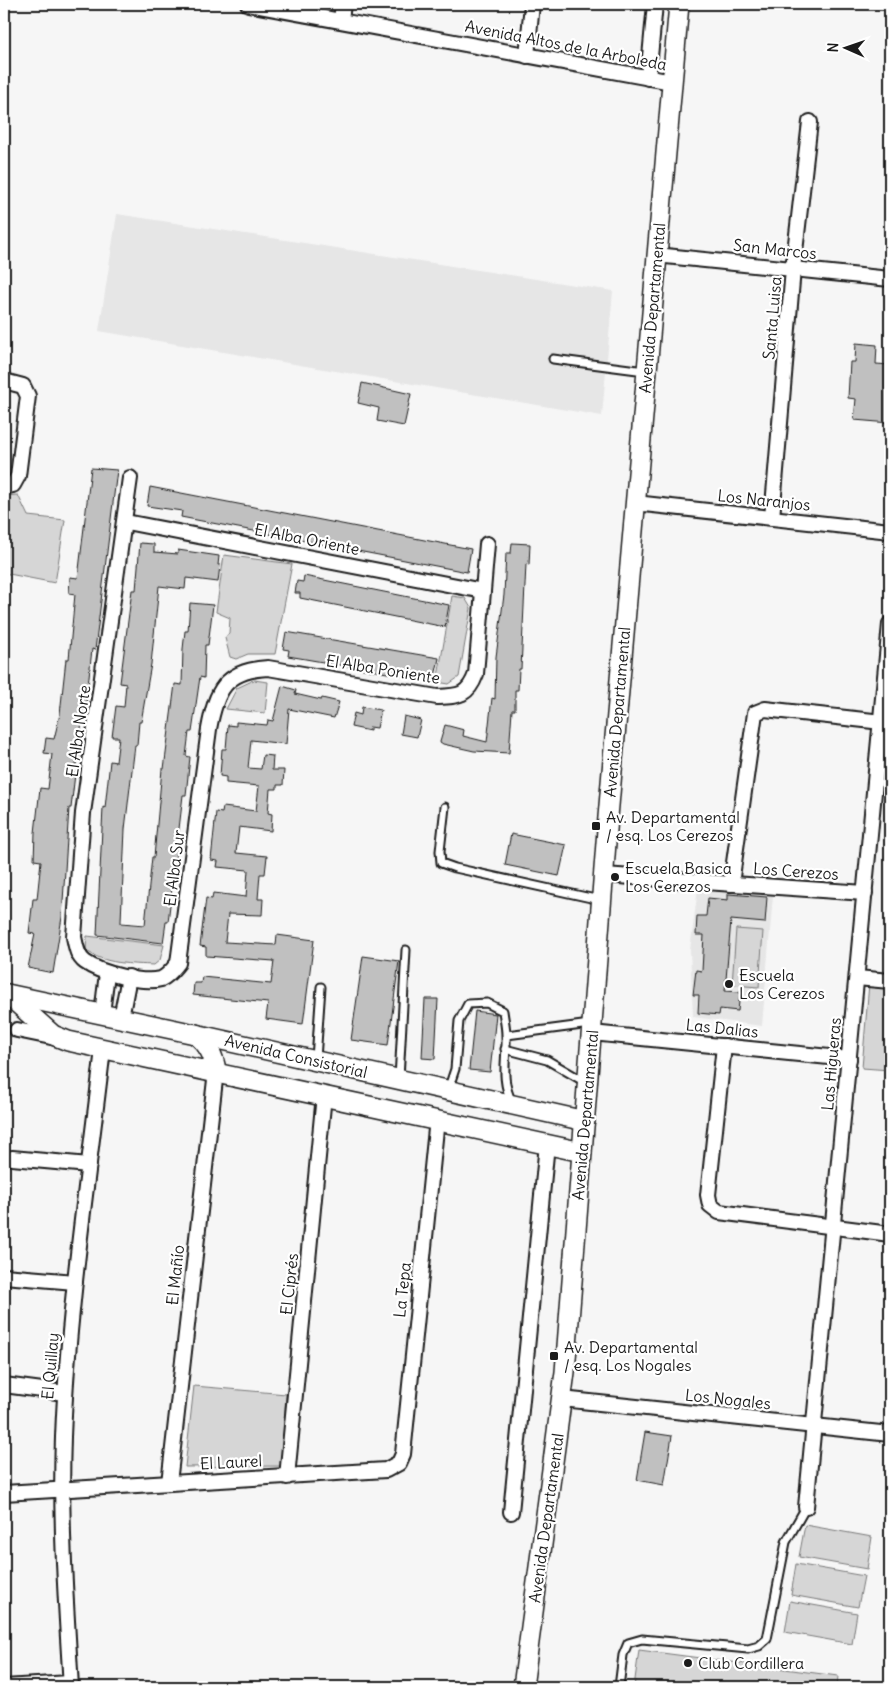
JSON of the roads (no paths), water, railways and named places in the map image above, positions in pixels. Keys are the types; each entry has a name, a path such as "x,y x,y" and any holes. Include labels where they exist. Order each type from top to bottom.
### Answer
{"street":[{"name":"Avenida Altos de la Arboleda","path":"248,4 672,82"},
{"path":"341,20 343,4"},
{"path":"526,56 532,4"},
{"path":"648,78 655,4"},
{"name":"Avenida Departamental","path":"523,1687 562,1399 646,371 679,4"},
{"name":"Santa Luisa","path":"772,518 793,269 810,122"},
{"name":"San Marcos","path":"656,255 890,278"},
{"path":"4,381 20,384 26,388 28,396 18,476 8,486"},
{"name":"El Alba Norte","path":"129,977 107,973 84,962 76,951 74,937 83,814 126,522 130,478"},
{"name":"Los Naranjos","path":"635,503 890,531"},
{"name":"El Alba Oriente","path":"126,522 483,591"},
{"path":"483,591 486,544"},
{"name":"El Alba Poniente","path":"225,683 250,669 268,668 437,696 455,696 464,693 472,685 476,674 483,591"},
{"name":"Las Higueras","path":"806,1507 890,624"},
{"name":"El Alba Sur","path":"129,977 161,978 171,972 178,963 208,729 217,697 225,683"},
{"path":"731,884 753,716 757,711 764,709 882,722"},
{"name":"Los Cerezos","path":"604,875 865,893"},
{"path":"102,1014 107,973"},
{"path":"121,1018 129,977"},
{"path":"857,978 890,981"},
{"name":"Avenida Consistorial","path":"5,994 195,1034 584,1121"},
{"name":"Avenida Consistorial","path":"5,994 60,1039"},
{"path":"42,1026 45,1014 50,1010 64,1006"},
{"name":"Las Dalias","path":"593,1028 724,1046 849,1059"},
{"name":"Avenida Consistorial","path":"17,1030 216,1071 582,1152"},
{"path":"195,1034 208,1046 216,1071"},
{"path":"724,1046 708,1195 710,1205 720,1212 890,1234"},
{"name":"El Quillay","path":"71,1685 63,1490 65,1393 75,1282 103,1049"},
{"name":"El Mañío","path":"169,1483 216,1071"},
{"name":"El Ciprés","path":"287,1477 324,1095"},
{"path":"509,1135 514,1131 519,1118 514,1106"},
{"name":"La Tepa","path":"399,1463 403,1454 436,1120"},
{"path":"511,1512 547,1144"},
{"path":"12,1158 89,1165"},
{"path":"4,1276 75,1282"},
{"path":"4,1385 65,1393"},
{"name":"Los Nogales","path":"562,1399 890,1434"},
{"name":"El Laurel","path":"4,1493 386,1470 399,1463"},
{"path":"4,1687 71,1685"}],"lane":[{"path":"553,359 646,371"},
{"path":"445,807 440,851 442,863 454,868 602,900"},
{"path":"398,1079 406,950"},
{"path":"316,1061 321,987"},
{"path":"448,1091 456,1068 459,1021 468,1004 487,1003 503,1011 506,1036 504,1071 506,1091 514,1106"},
{"path":"506,1036 593,1028"},
{"path":"505,1049 547,1060 588,1084"},
{"path":"619,1687 623,1655 628,1643 642,1639 748,1649 759,1646 767,1639 786,1542 806,1507"}],"place":[{"name":"Av. Departamental / esq. Los Cerezos","path":"596,826"},
{"name":"Escuela Basica Los Cerezos","path":"615,877"},
{"name":"Escuela Los Cerezos","path":"729,984"},
{"name":"Av. Departamental / esq. Los Nogales","path":"554,1356"},
{"name":"Club Cordillera","path":"688,1663"}]}
